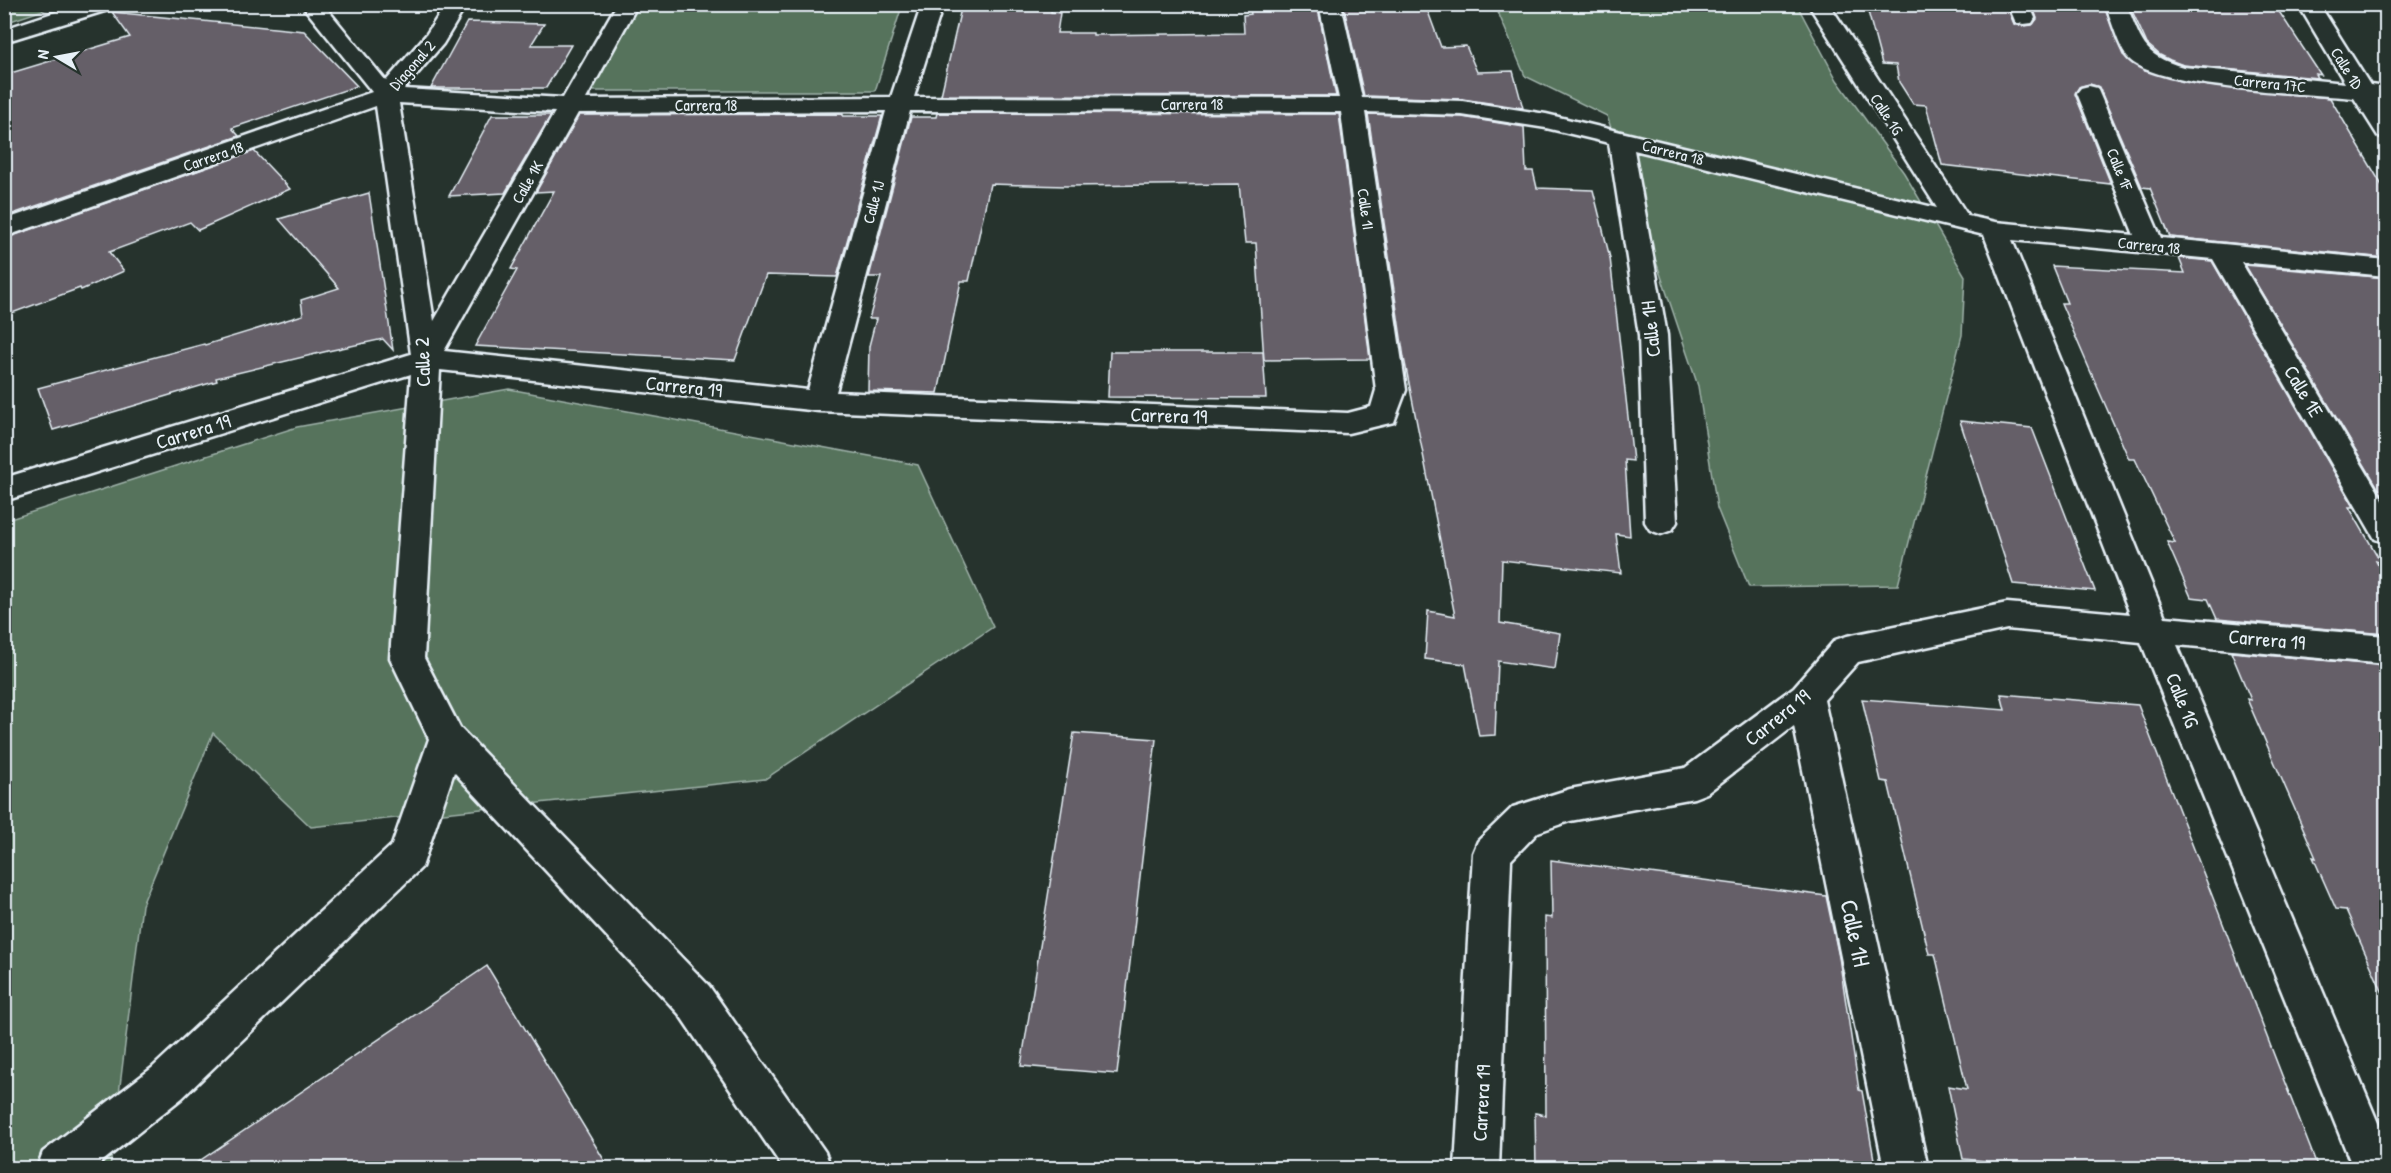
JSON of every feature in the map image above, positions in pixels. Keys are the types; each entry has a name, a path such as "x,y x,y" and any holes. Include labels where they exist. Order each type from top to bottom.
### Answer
{"street":[{"path":"4,36 104,4"},
{"path":"311,4 386,95"},
{"name":"Diagonal 2","path":"386,95 435,39 457,4"},
{"name":"Calle 1K","path":"426,359 628,4"},
{"name":"Calle 1J","path":"819,401 900,104 933,4"},
{"name":"Calle 1I","path":"1330,4 1352,105 1391,390 1384,415"},
{"name":"Calle 1G","path":"1818,4 1959,222"},
{"name":"Carrera 17C","path":"2115,4 2137,54 2154,66 2181,74 2386,94"},
{"name":"Calle 1D","path":"2308,4 2386,131"},
{"name":"Calle 1F","path":"2089,93 2151,245"},
{"name":"Carrera 18","path":"4,229 386,95 571,106 1352,105 1462,108 1546,121 1995,230 2386,268"},
{"name":"Calle 2","path":"386,95 426,359 407,658 447,739 694,1000 810,1168"},
{"name":"Calle 1H","path":"1620,139 1653,335 1661,522"},
{"name":"Calle 1G","path":"1995,230 2154,629 2375,1168"},
{"name":"Calle 1E","path":"2222,252 2386,531"},
{"name":"Carrera 19","path":"4,490 426,359 819,401 1348,423 1384,415"},
{"name":"Carrera 19","path":"1478,1168 1492,853 1526,819 1570,805 1694,782 1806,697 1847,650 2007,616 2386,650"},
{"name":"Calle 1H","path":"1806,697 1906,1168"},
{"path":"59,1168 167,1083 408,855 447,739"}],"green space":[{"path":"5,4 58,4 58,5 5,23"},
{"path":"638,5 902,6 875,91 581,91"},
{"path":"1495,5 1797,5 1837,80 1904,173 1965,276 1962,335 1898,585 1749,587 1717,508 1698,386 1607,116 1525,76"},
{"path":"509,389 918,465 993,627 765,779 311,827 213,733 142,905 110,1168 5,1168 4,521 297,427"}],"building":[{"path":"962,4 1052,4 1051,12 1060,13 1057,33 1093,33 1093,35 1244,33 1243,15 1251,14 1249,4 1317,4 1336,96 941,95"},
{"path":"1343,4 1415,4 1416,9 1427,9 1441,47 1466,46 1477,72 1513,71 1523,108 1462,99 1364,96"},
{"path":"1866,4 2006,4 2014,24 2024,26 2032,25 2037,19 2032,4 2103,4 2123,55 2145,71 2201,85 2330,98 2386,192 2386,258 2170,237 2150,188 2142,187 2099,87 2090,84 2079,87 2075,94 2111,184 1942,165 1926,105 1913,104 1899,82 1896,65 1882,64"},
{"path":"2129,4 2274,4 2321,75 2316,74 2318,78 2183,65 2160,55 2147,44"},
{"path":"112,12 304,31 357,86 232,128 239,136 4,217 4,75 130,37"},
{"path":"467,22 544,24 531,45 571,45 546,88 431,88"},
{"path":"937,113 1339,114 1370,359 1264,360 1256,243 1245,243 1239,184 1066,186 990,184 969,281 961,281 938,393 868,391 869,346 876,319 869,319 881,277 869,277 911,117 936,117"},
{"path":"843,114 843,116 882,116 837,277 766,275 735,360 475,346 517,270 511,269 554,191 536,192 579,115"},
{"path":"1368,114 1462,117 1524,127 1526,171 1533,171 1537,188 1593,190 1610,258 1633,461 1625,460 1630,536 1616,534 1621,573 1502,560 1500,623 1560,633 1555,669 1498,661 1495,735 1479,736 1465,664 1425,659 1428,611 1455,616 1404,358"},
{"path":"492,115 551,115 505,193 449,196"},
{"path":"254,151 290,189 198,230 190,222 109,252 124,271 81,290 80,288 4,316 4,239"},
{"path":"369,193 393,350 383,339 328,351 216,378 217,381 53,430 38,388 205,345 303,315 301,300 339,288 279,219"},
{"path":"2179,258 2212,261 2354,507 2349,507 2381,562 2376,561 2386,581 2386,634 2217,619 2208,599 2191,597 2167,542 2175,543 2135,459 2129,459 2061,303 2067,303 2052,266 2185,273"},
{"path":"2245,265 2386,278 2386,501"},
{"path":"1110,352 1263,352 1266,398 1108,397"},
{"path":"1960,421 2032,428 2095,591 2013,584"},
{"path":"2231,652 2386,666 2386,1000 2346,910 2336,909 2247,699 2251,700"},
{"path":"2001,694 2138,705 2318,1168 1986,1168 1985,1161 1963,1159 1948,1086 1967,1089 1935,954 1929,954 1888,782 1881,781 1862,699 2005,710"},
{"path":"1074,733 1156,739 1117,1074 1021,1066"},
{"path":"1551,860 1826,896 1839,957 1859,1090 1862,1091 1875,1165 1845,1160 1844,1168 1536,1168 1535,1113 1546,1115 1545,917 1552,918"},
{"path":"487,966 609,1168 189,1168"}]}
